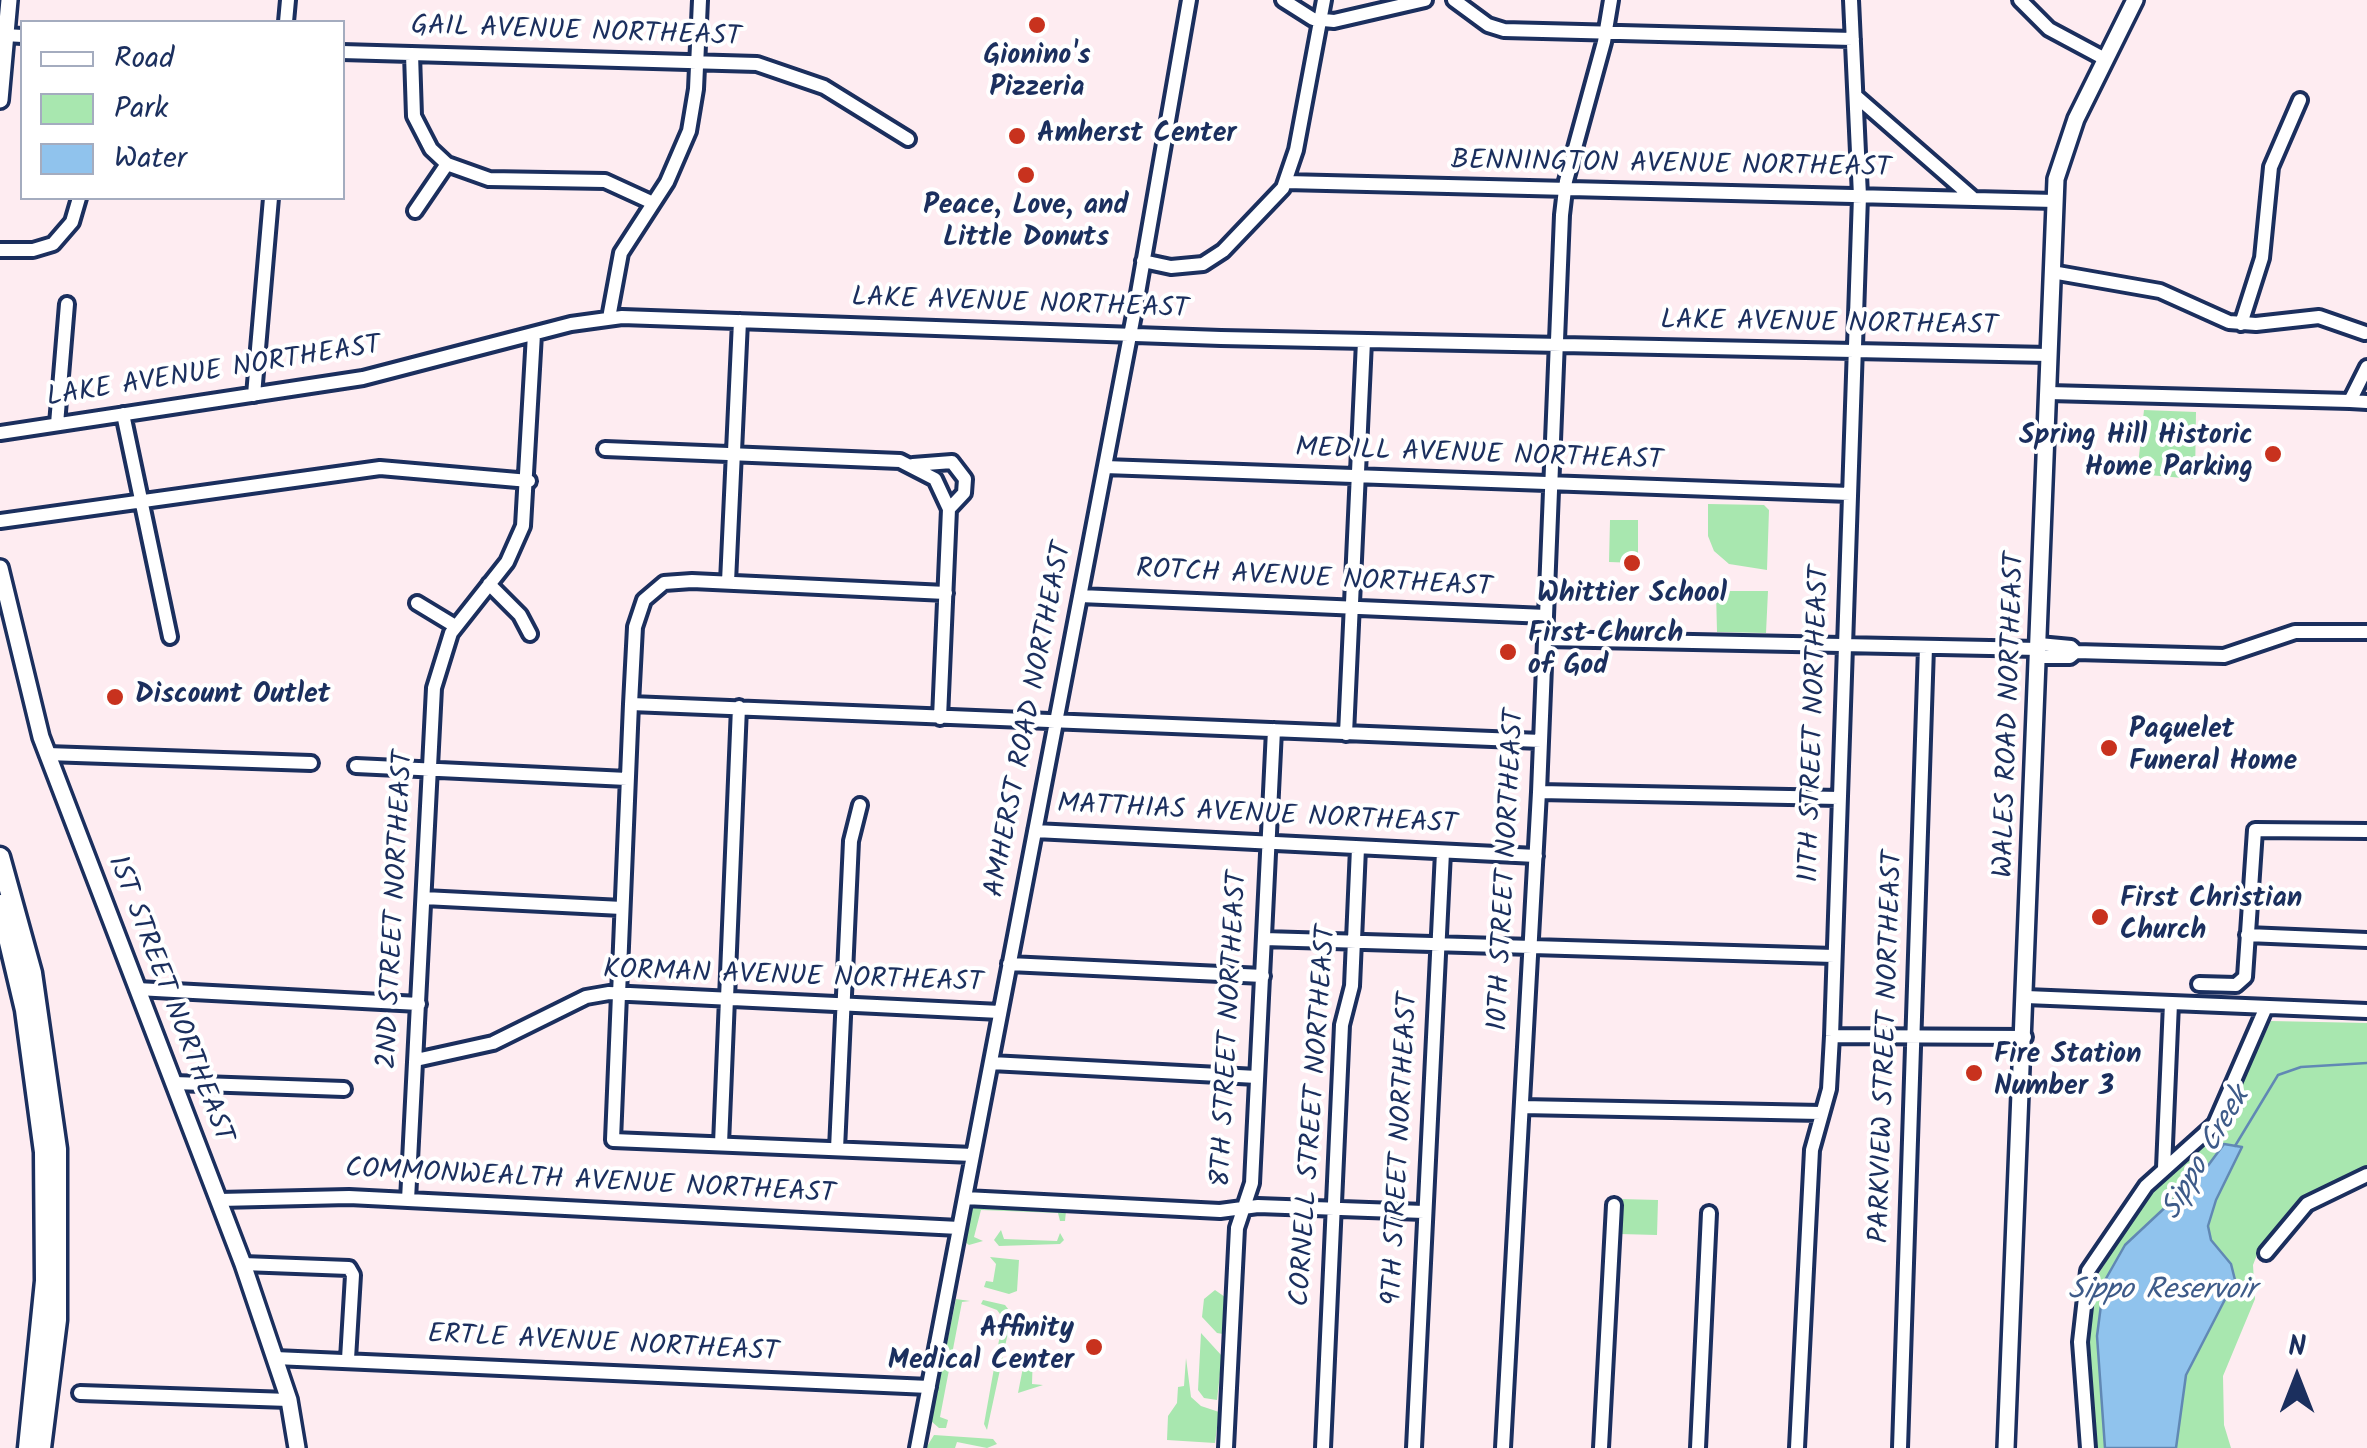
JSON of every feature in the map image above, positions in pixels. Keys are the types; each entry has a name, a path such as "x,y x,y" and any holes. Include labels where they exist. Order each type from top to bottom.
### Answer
{"highway":[{"path":"0,857 40,1015 57,1149 58,1320 41,1448"},
{"path":"0,904 25,1010 45,1170 42,1330 28,1448"}],"main road":[{"path":"0,100 14,36 8,0"},
{"name":"WALES ROAD NORTHEAST","path":"2006,1448 2054,201 2062,152 2135,0"},
{"name":"1ST STREET NORTHEAST","path":"0,568 47,754 219,1200 275,1358 297,1448"}],"street":[{"path":"608,318 616,264 684,147 698,59 700,0"},
{"name":"AMHERST ROAD NORTHEAST","path":"918,1448 1130,335 1189,0"},
{"path":"1283,0 1320,20 1341,20 1425,0"},
{"path":"1143,261 1172,267 1203,264 1223,251 1286,182 1324,0"},
{"path":"1454,0 1496,28 1854,39"},
{"name":"10TH STREET NORTHEAST","path":"1503,1448 1536,856 1565,190 1606,34 1611,0"},
{"name":"11TH STREET NORTHEAST","path":"1797,1448 1812,1150 1829,1089 1832,1036 1860,196 1851,0"},
{"path":"2020,0 2049,30 2105,60"},
{"name":"GAIL AVENUE NORTHEAST","path":"345,52 698,59 758,64 809,79 908,139"},
{"path":"412,54 414,116 423,137 447,164 489,179 605,181 653,203"},
{"path":"1856,97 1974,199"},
{"path":"2241,324 2262,258 2271,166 2300,100"},
{"path":"414,211 447,164"},
{"name":"BENNINGTON AVENUE NORTHEAST","path":"1286,182 2054,201"},
{"path":"0,250 32,250 54,244 72,222 78,200"},
{"path":"254,395 271,200"},
{"path":"2052,272 2160,291 2241,324 2313,316 2341,321 2366,333"},
{"path":"57,424 67,304"},
{"name":"LAKE AVENUE NORTHEAST","path":"0,433 363,378 608,318 1130,335 2050,356"},
{"path":"728,582 740,321"},
{"name":"2ND STREET NORTHEAST","path":"408,1200 436,674 455,626 520,537 529,480 534,334"},
{"path":"1346,734 1364,341"},
{"path":"2350,400 2367,367"},
{"path":"2049,393 2367,402"},
{"path":"123,414 170,636"},
{"path":"605,449 913,465 946,460 960,467 965,487 949,510"},
{"path":"913,465 935,479 949,510 940,718"},
{"name":"MEDILL AVENUE NORTHEAST","path":"1105,467 1850,494"},
{"path":"0,520 380,468 529,480"},
{"path":"946,593 676,581 658,586 640,606 634,641 627,779 613,1140 973,1155"},
{"path":"489,584 520,616 530,634"},
{"name":"ROTCH AVENUE NORTHEAST","path":"1080,596 1546,616"},
{"path":"418,603 455,626"},
{"path":"1545,639 2039,650 2070,657 2076,652 2224,656 2294,632 2367,632"},
{"name":"PARKVIEW STREET NORTHEAST","path":"1900,1448 1926,647"},
{"path":"631,704 1541,741"},
{"path":"720,1144 740,707"},
{"name":"8TH STREET NORTHEAST","path":"1226,1448 1237,1228 1252,1183 1274,730"},
{"path":"47,754 311,763"},
{"path":"356,766 627,779"},
{"path":"1539,792 1840,798"},
{"path":"837,1150 850,841 860,805"},
{"path":"2199,984 2234,985 2244,980 2255,830 2367,831"},
{"name":"MATTHIAS AVENUE NORTHEAST","path":"1035,831 1536,856"},
{"name":"CORNELL STREET NORTHEAST","path":"1323,1448 1342,1025 1351,998 1358,848"},
{"name":"9TH STREET NORTHEAST","path":"1414,1448 1443,852"},
{"path":"424,898 622,908"},
{"path":"2248,935 2367,940"},
{"path":"1264,939 1531,950 1834,956"},
{"path":"1009,964 1263,976"},
{"path":"138,989 418,1004"},
{"name":"KORMAN AVENUE NORTHEAST","path":"416,1060 493,1043 586,998 618,993 1000,1012"},
{"path":"2026,996 2367,1011"},
{"path":"2164,1168 2171,1003"},
{"path":"2088,1448 2080,1363 2088,1271 2114,1230 2164,1168 2215,1124 2266,1007"},
{"path":"1832,1036 2024,1037"},
{"path":"990,1063 1257,1076"},
{"path":"174,1083 344,1089"},
{"path":"1522,1106 1822,1113"},
{"path":"2266,1253 2307,1204 2367,1176"},
{"name":"COMMONWEALTH AVENUE NORTHEAST","path":"219,1200 324,1196 959,1228"},
{"path":"965,1198 1220,1211 1333,1208 1424,1212"},
{"path":"1601,1448 1614,1205"},
{"path":"1698,1448 1709,1213"},
{"path":"242,1264 349,1268 352,1275 348,1358"},
{"name":"ERTLE AVENUE NORTHEAST","path":"275,1358 348,1358 929,1388"},
{"path":"80,1392 288,1400"}],"green space":[{"path":"2144,410 2196,412 2195,479 2137,474"},
{"path":"1708,504 1764,505 1769,510 1767,570 1729,564 1714,551 1708,536"},
{"path":"1610,520 1638,520 1638,563 1609,562"},
{"path":"1716,591 1768,591 1766,633 1717,632"},
{"path":"2271,1021 2367,1023 2367,1173 2315,1191 2260,1247 2253,1265 2255,1299 2223,1376 2224,1425 2231,1448 2092,1448 2084,1345 2087,1293 2146,1196 2219,1132"},
{"path":"1620,1199 1658,1200 1657,1235 1620,1234"},
{"path":"973,1206 1066,1211 1065,1221 1060,1221 1058,1213 981,1210 974,1237 983,1241 969,1245 965,1242"},
{"path":"1001,1230 1004,1239 1057,1241 1060,1233 1064,1240 1060,1244 999,1246 994,1240"},
{"path":"990,1257 1019,1260 1017,1291 1009,1294 984,1287 986,1281 993,1282 996,1264"},
{"path":"1215,1290 1225,1297 1223,1334 1202,1317 1204,1299"},
{"path":"956,1299 970,1301 962,1302 940,1417 948,1420 946,1428 939,1428 931,1421"},
{"path":"983,1300 1005,1305 1012,1314 987,1430 984,1424 1003,1318 997,1310 981,1304"},
{"path":"1201,1333 1222,1356 1217,1400 1204,1398 1198,1390"},
{"path":"1026,1352 1033,1352 1032,1384 1043,1385 1018,1393"},
{"path":"1186,1358 1191,1397 1201,1406 1219,1412 1215,1443 1167,1440 1168,1416 1177,1403 1178,1387 1184,1386"},
{"path":"934,1435 993,1439 997,1444 987,1448 957,1442 955,1448 926,1448"}],"water":[{"name":"Sippo Reservoir","path":"2224,1144 2242,1147 2208,1226 2211,1240 2231,1264 2235,1280 2186,1375 2176,1448 2105,1448 2097,1336 2104,1282 2125,1245 2204,1171"}],"waterway":[{"name":"Sippo Creek","path":"2235,1146 2278,1075 2301,1067 2367,1063"}],"place":[{"name":"Gionino's Pizzeria","path":"1037,25"},
{"name":"Amherst Center","path":"1017,136"},
{"name":"Peace, Love, and Little Donuts","path":"1026,175"},
{"name":"Spring Hill Historic Home Parking","path":"2273,454"},
{"name":"Whittier School","path":"1632,563"},
{"name":"First Church of God","path":"1508,652"},
{"name":"Discount Outlet","path":"115,697"},
{"name":"Paquelet Funeral Home","path":"2109,748"},
{"name":"First Christian Church","path":"2100,917"},
{"name":"Fire Station Number 3","path":"1974,1073"},
{"name":"Affinity Medical Center","path":"1094,1347"}]}
